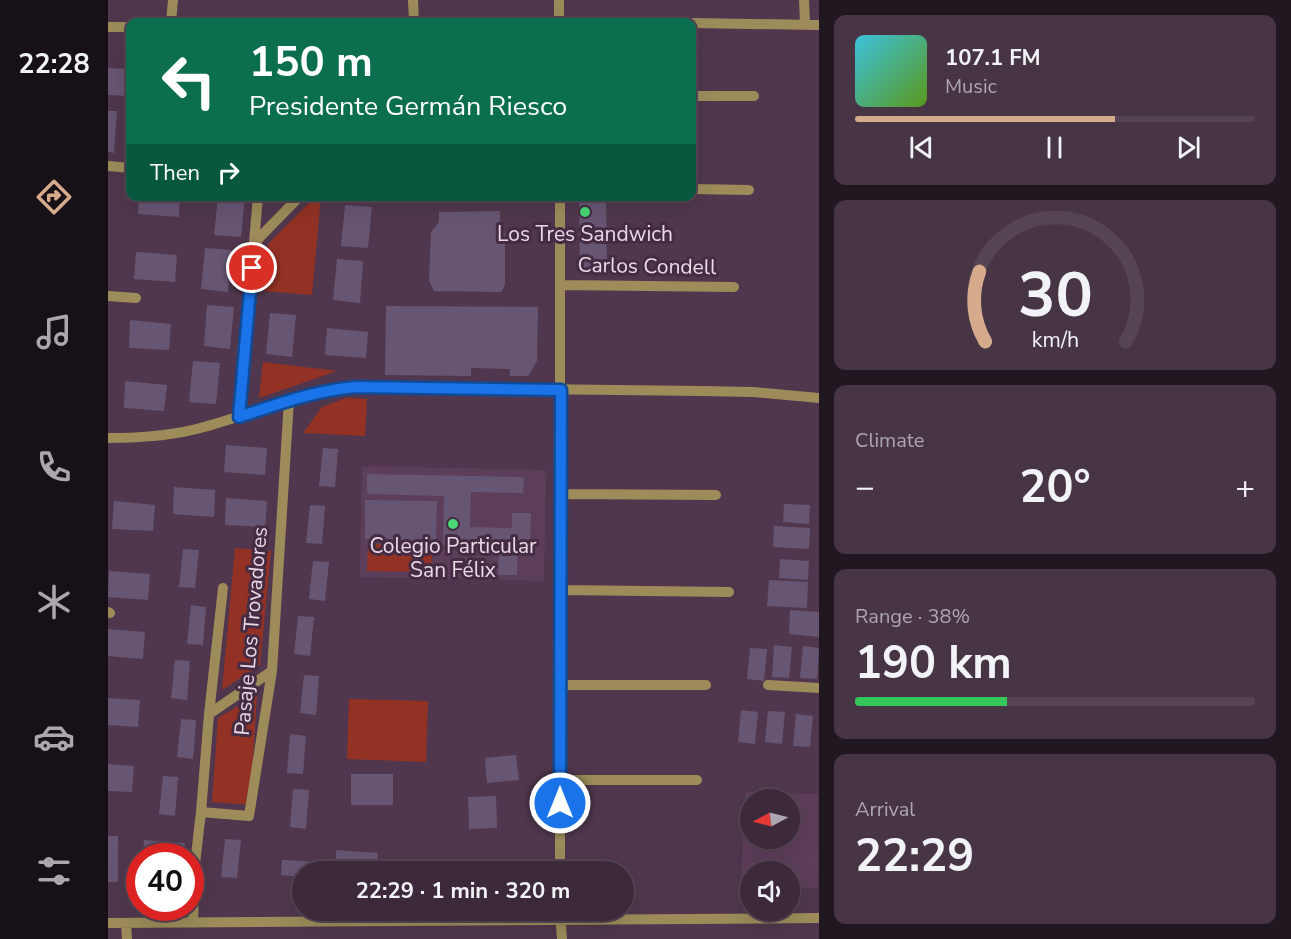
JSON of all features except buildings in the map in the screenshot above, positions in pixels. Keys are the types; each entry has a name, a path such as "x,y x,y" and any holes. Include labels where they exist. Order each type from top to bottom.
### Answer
{"street":[{"path":"171,18 173,0"},
{"path":"413,0 414,18"},
{"path":"559,0 559,18"},
{"path":"804,0 805,24"},
{"path":"696,23 819,25"},
{"path":"108,27 126,27"},
{"path":"696,96 754,96"},
{"path":"108,166 126,168"},
{"path":"696,189 749,190"},
{"path":"239,417 258,201"},
{"path":"254,246 295,201"},
{"path":"560,201 561,861"},
{"name":"Carlos Condell","path":"560,285 734,287"},
{"path":"108,296 136,298"},
{"path":"108,438 172,434 198,429 337,388 712,391 819,398"},
{"name":"Pasaje Los Trovadores","path":"201,812 249,816 272,671 290,400"},
{"path":"561,494 716,495"},
{"path":"193,923 195,864 223,588"},
{"path":"561,590 729,592"},
{"path":"209,714 272,671"},
{"path":"560,685 706,685"},
{"path":"768,685 819,688"},
{"path":"560,780 697,780"},
{"path":"634,917 819,918"},
{"path":"108,923 298,921"},
{"path":"560,921 562,939"},
{"path":"126,923 127,939"}],"shaded area":[{"path":"311,201 321,201 312,295 264,291 268,244"},
{"path":"263,362 337,371 259,398"},
{"path":"346,398 367,399 365,436 303,433 322,407"},
{"name":"Colegio Particular San Félix","path":"362,466 546,470 544,581 360,577"},
{"path":"368,544 432,546 431,572 367,571"},
{"path":"235,548 271,551 260,665 222,690"},
{"path":"257,695 250,805 212,802 218,718"},
{"path":"349,699 428,701 426,762 347,759"},
{"path":"800,794 818,794 818,888 800,888 800,861 742,861 743,849 800,849"}],"place":[{"name":"Los Tres Sandwich","path":"585,212"},
{"name":"Colegio Particular San Félix","path":"453,524"}],"route":[{"path":"252,268 239,417 290,400 337,388 561,390 560,803"}]}
